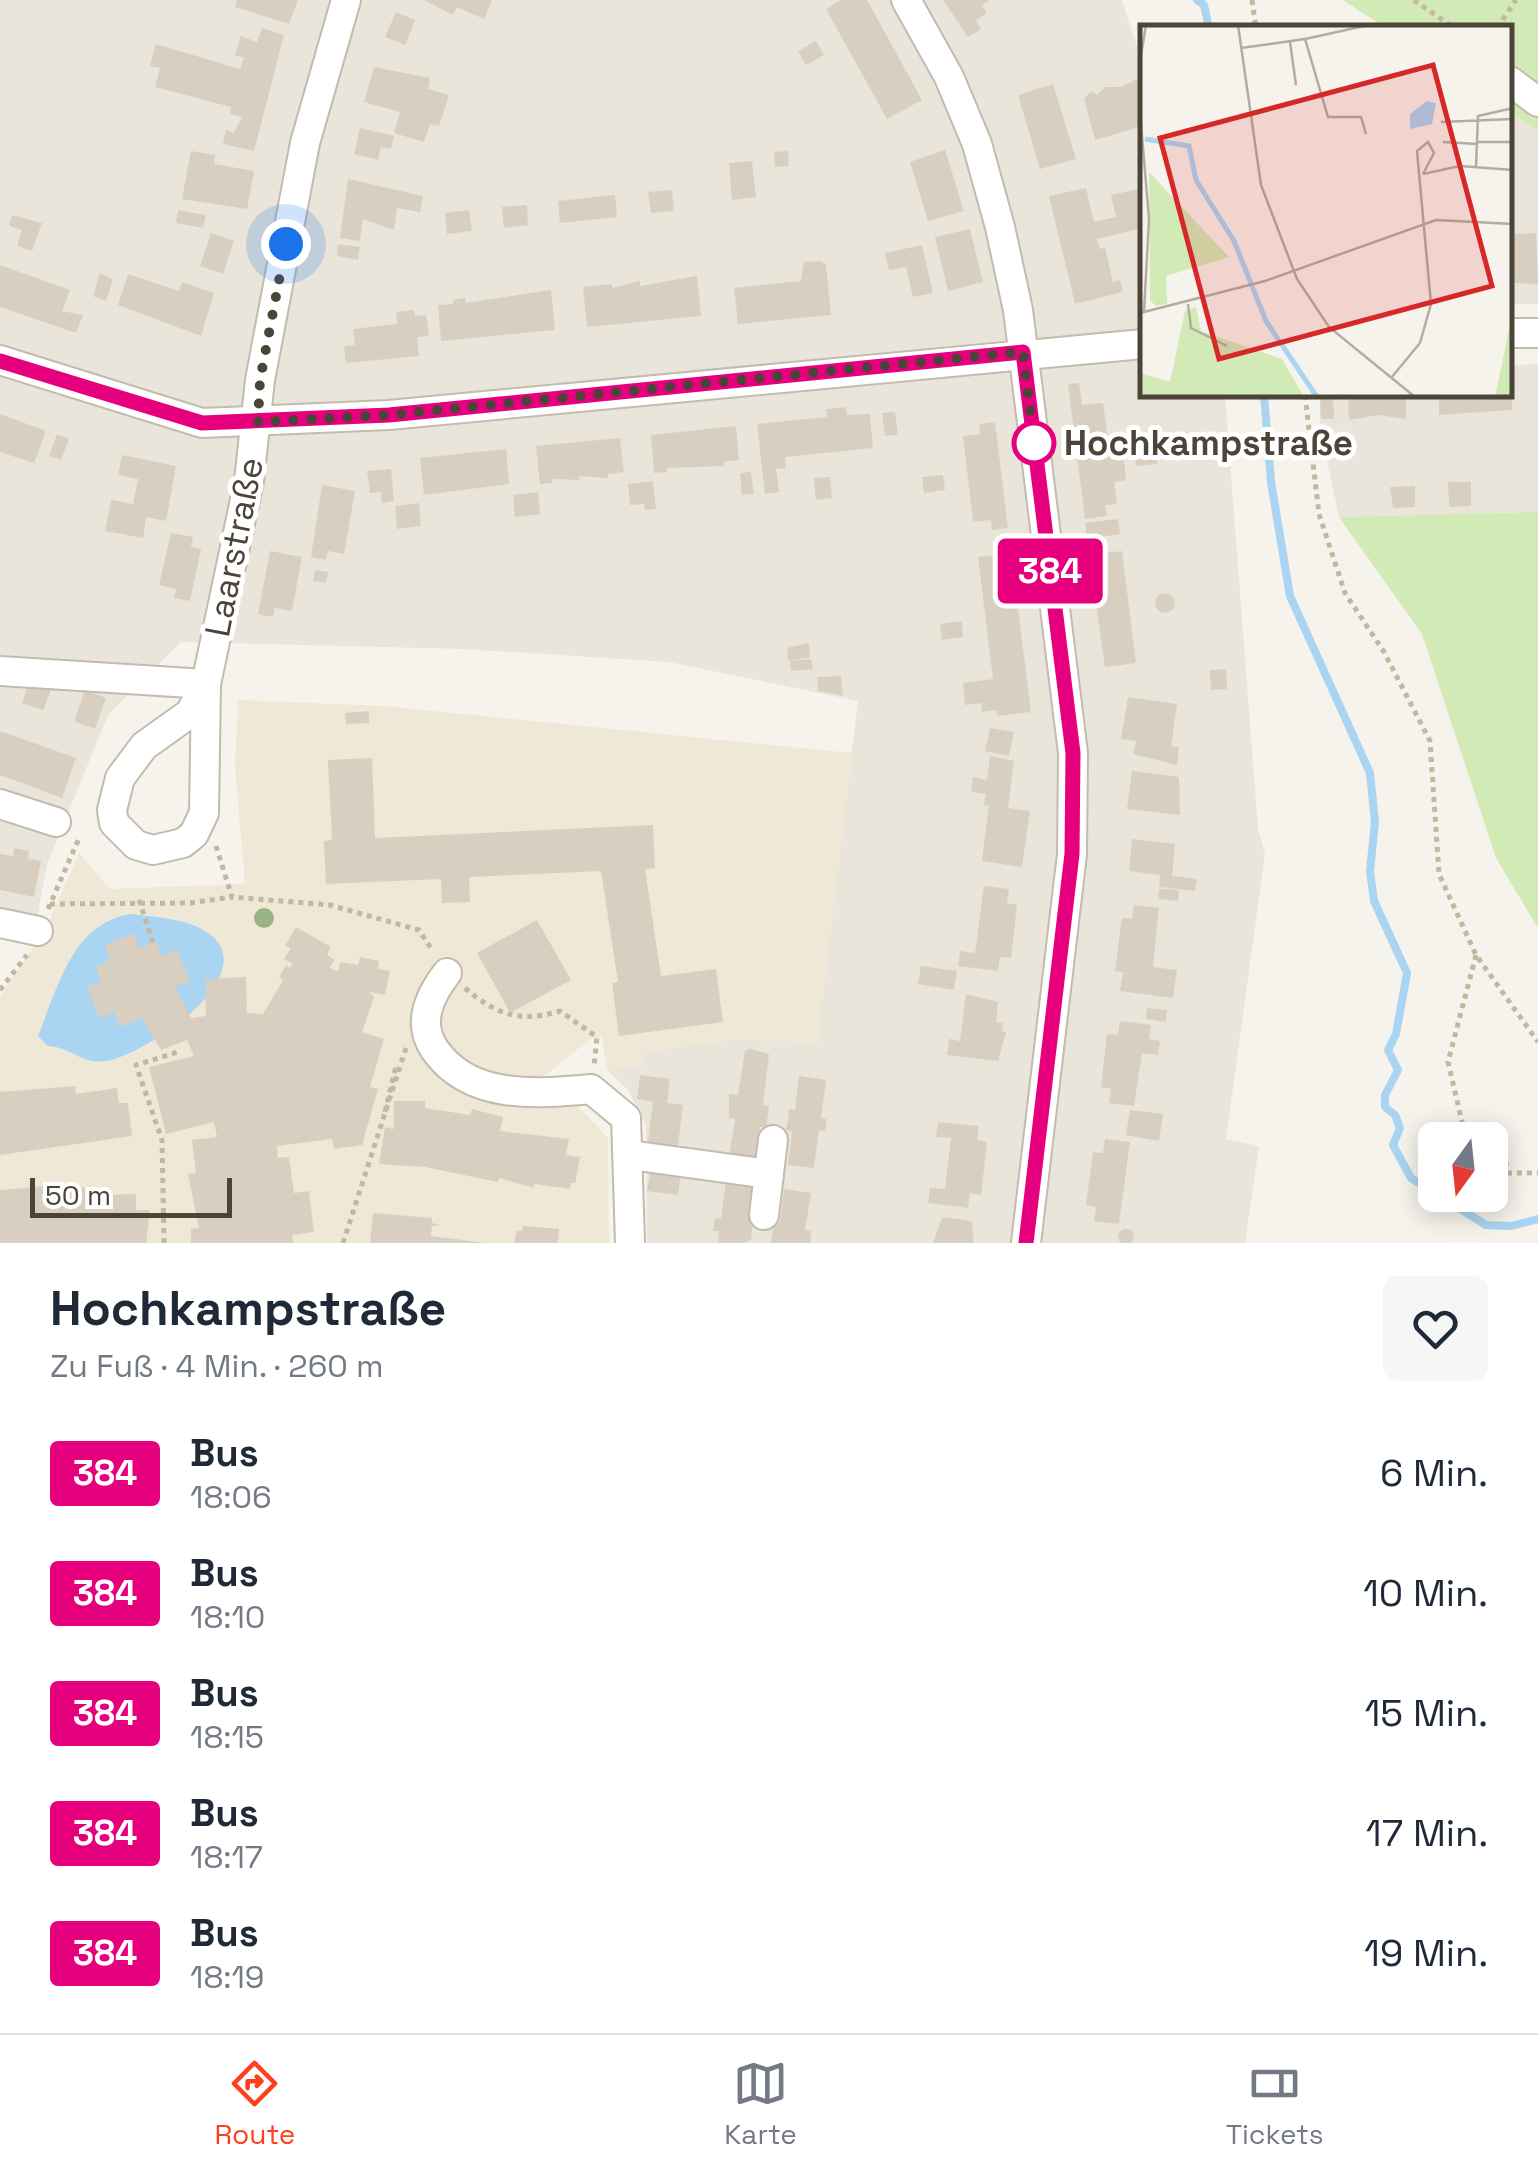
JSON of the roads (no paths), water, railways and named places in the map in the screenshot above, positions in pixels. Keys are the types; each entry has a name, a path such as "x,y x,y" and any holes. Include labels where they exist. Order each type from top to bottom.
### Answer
{"street":[{"name":"Laarstraße","path":"206,684 190,712 130,761 112,810 124,837 153,850 182,842 194,834 204,813 206,684 258,422 260,380 305,143 346,0"},
{"path":"906,0 949,77 977,144 1003,243 1023,352 1073,753 1072,854 1026,1243"},
{"path":"1513,83 1538,102"},
{"path":"1513,334 1538,333"},
{"path":"0,360 202,423 389,415 1023,352 1140,344"},
{"path":"0,671 206,684"},
{"path":"0,804 68,828"},
{"path":"0,923 38,931"},
{"path":"447,972 430,996 426,1028 442,1060 469,1081 530,1093 591,1088 626,1118 630,1243"},
{"path":"764,1215 774,1140"},
{"path":"630,1155 769,1174"}],"water":[{"path":"131,914 192,925 220,945 223,965 215,986 174,1026 125,1055 97,1062 48,1046 38,1036 70,960 94,930"}],"waterway":[{"path":"1197,0 1204,5 1208,25"},
{"path":"1264,398 1271,482 1290,596 1370,773 1375,822 1370,871 1374,901 1407,973 1396,1034 1388,1050 1398,1070 1385,1095 1385,1107 1395,1115 1400,1128 1393,1145 1411,1178 1486,1225 1511,1226 1538,1219"}],"place":[{"name":"Hochkampstraße","path":"1034,443"}]}
